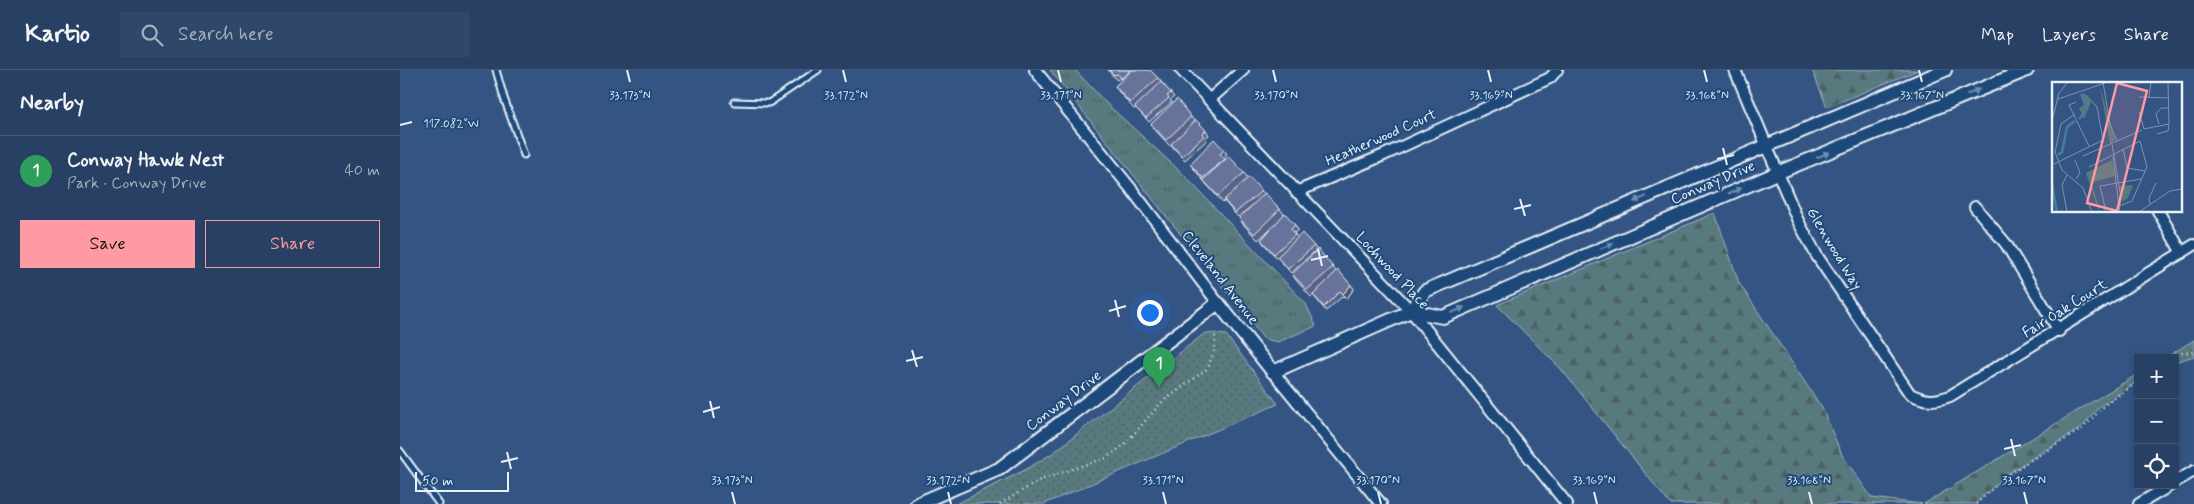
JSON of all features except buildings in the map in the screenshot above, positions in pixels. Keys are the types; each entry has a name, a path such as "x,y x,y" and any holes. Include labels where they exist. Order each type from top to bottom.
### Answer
{"street":[{"name":"Cleveland Avenue","path":"1034,70 1132,190 1273,372 1381,504"},
{"name":"Lochwood Place","path":"1182,70 1411,311 1567,504"},
{"path":"1209,100 1243,70"},
{"name":"Heatherwood Court","path":"1296,192 1384,155 1550,78 1557,70"},
{"name":"Glenwood Way","path":"1736,70 1777,173 1798,221 1817,256 1910,394 1922,400 1937,401 1950,396"},
{"name":"Conway Drive","path":"1945,70 1425,290 1411,311 1443,317 1777,173 2027,70"},
{"path":"1975,207 2006,244 2059,331"},
{"path":"2159,212 2182,253"},
{"name":"Fair Oak Court","path":"1950,396 2059,331 2194,245"},
{"name":"Conway Drive","path":"917,504 999,469 1218,303"},
{"path":"1273,372 1411,311"},
{"path":"2179,480 2194,472"},
{"path":"2139,504 2163,489"}],"lane":[{"path":"496,70 524,155"},
{"path":"734,102 769,103 818,70"},
{"path":"400,451 439,504"}],"path":[{"path":"1000,504 1040,480 1106,458 1124,445 1162,403 1208,368 1215,348 1214,332"},
{"path":"2179,354 2194,352"},
{"path":"1976,504 2010,473 2082,429 2106,404 2134,385"}],"green space":[{"path":"1050,70 1075,70 1106,103 1183,174 1306,304 1316,326 1278,342 1264,339"},
{"path":"1812,70 1918,70 1827,107"},
{"path":"1715,213 1739,283 1822,408 1842,455 1872,498 1922,504 1670,504 1561,369 1497,305"},
{"path":"1205,333 1226,335 1278,404 1044,504 956,504 1025,470 1053,453"},
{"path":"2194,340 2194,356 2179,361 2179,354 2171,354"},
{"path":"2134,376 2134,384 2099,407 2081,428 2006,475 1975,504 1924,504"}],"place":[{"name":"Conway Hawk Nest","path":"1159,388"}]}
